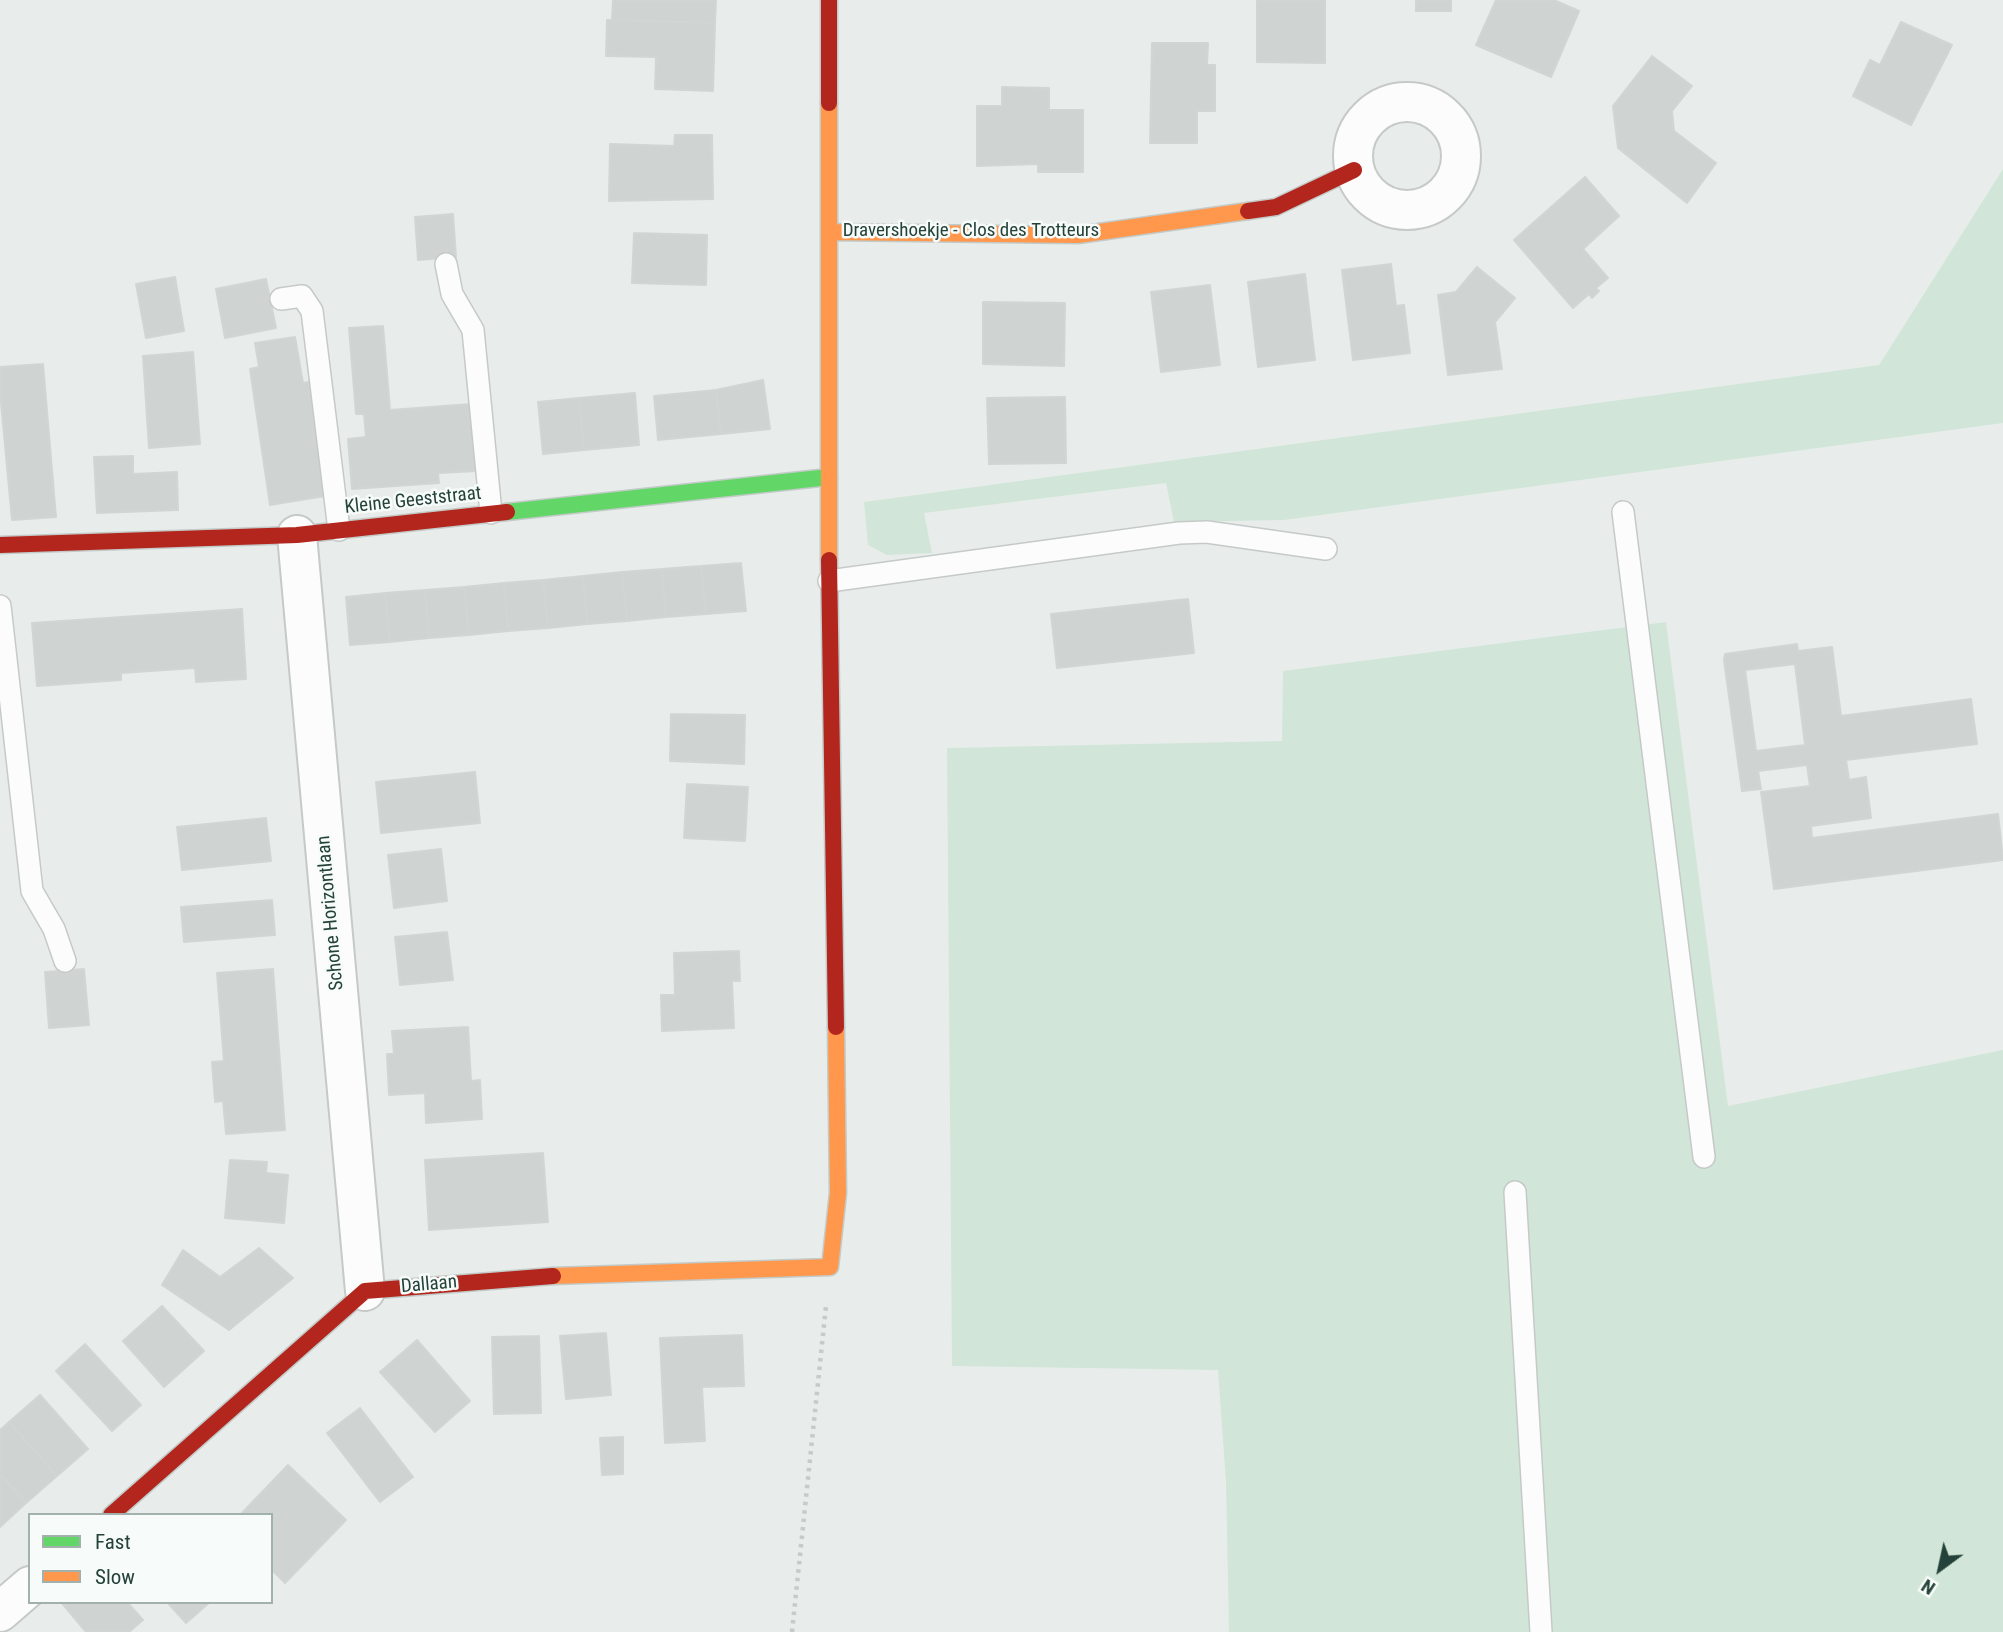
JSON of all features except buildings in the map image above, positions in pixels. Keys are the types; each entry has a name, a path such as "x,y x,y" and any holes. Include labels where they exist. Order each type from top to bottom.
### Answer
{"street":[{"path":"829,0 829,581 838,1194 830,1267"},
{"name":"Dravershoekje - Clos des Trotteurs","path":"829,232 1078,234 1276,207 1354,170"},
{"name":"Kleine Geeststraat","path":"0,545 297,534 829,477"},
{"name":"Schone Horizontlaan","path":"297,534 365,1292"},
{"name":"Dallaan","path":"365,1292 519,1277 830,1267"},
{"path":"113,1513 365,1292"},
{"path":"0,1612 28,1588"}],"lane":[{"path":"446,264 452,294 473,330 491,513"},
{"path":"281,299 302,296 312,311 339,530"},
{"path":"1623,512 1704,1157"},
{"path":"829,581 1179,533 1207,532 1326,549"},
{"path":"0,606 32,891 54,929 65,961"},
{"path":"1515,1192 1541,1632"}],"path":[{"path":"792,1632 830,1267"}],"green space":[{"path":"2003,169 2003,423 1284,520 1174,522 1166,483 924,513 932,553 887,555 868,545 864,502 1879,365"},
{"path":"1666,622 1728,1106 2003,1050 2003,1632 1229,1632 1226,1482 1218,1370 952,1366 947,748 1282,741 1283,671"}],"traffic: fast":[{"path":"507,512 829,477"}],"traffic: slow":[{"path":"829,103 829,560"},
{"path":"829,232 1078,235 1248,211"},
{"path":"553,1276 830,1267 838,1193 836,1027"}],"traffic: jam":[{"path":"829,0 829,103"},
{"path":"1248,211 1276,207 1354,170"},
{"path":"0,545 297,535 507,512"},
{"path":"829,560 836,1027"},
{"path":"113,1513 365,1291 553,1276"}]}
